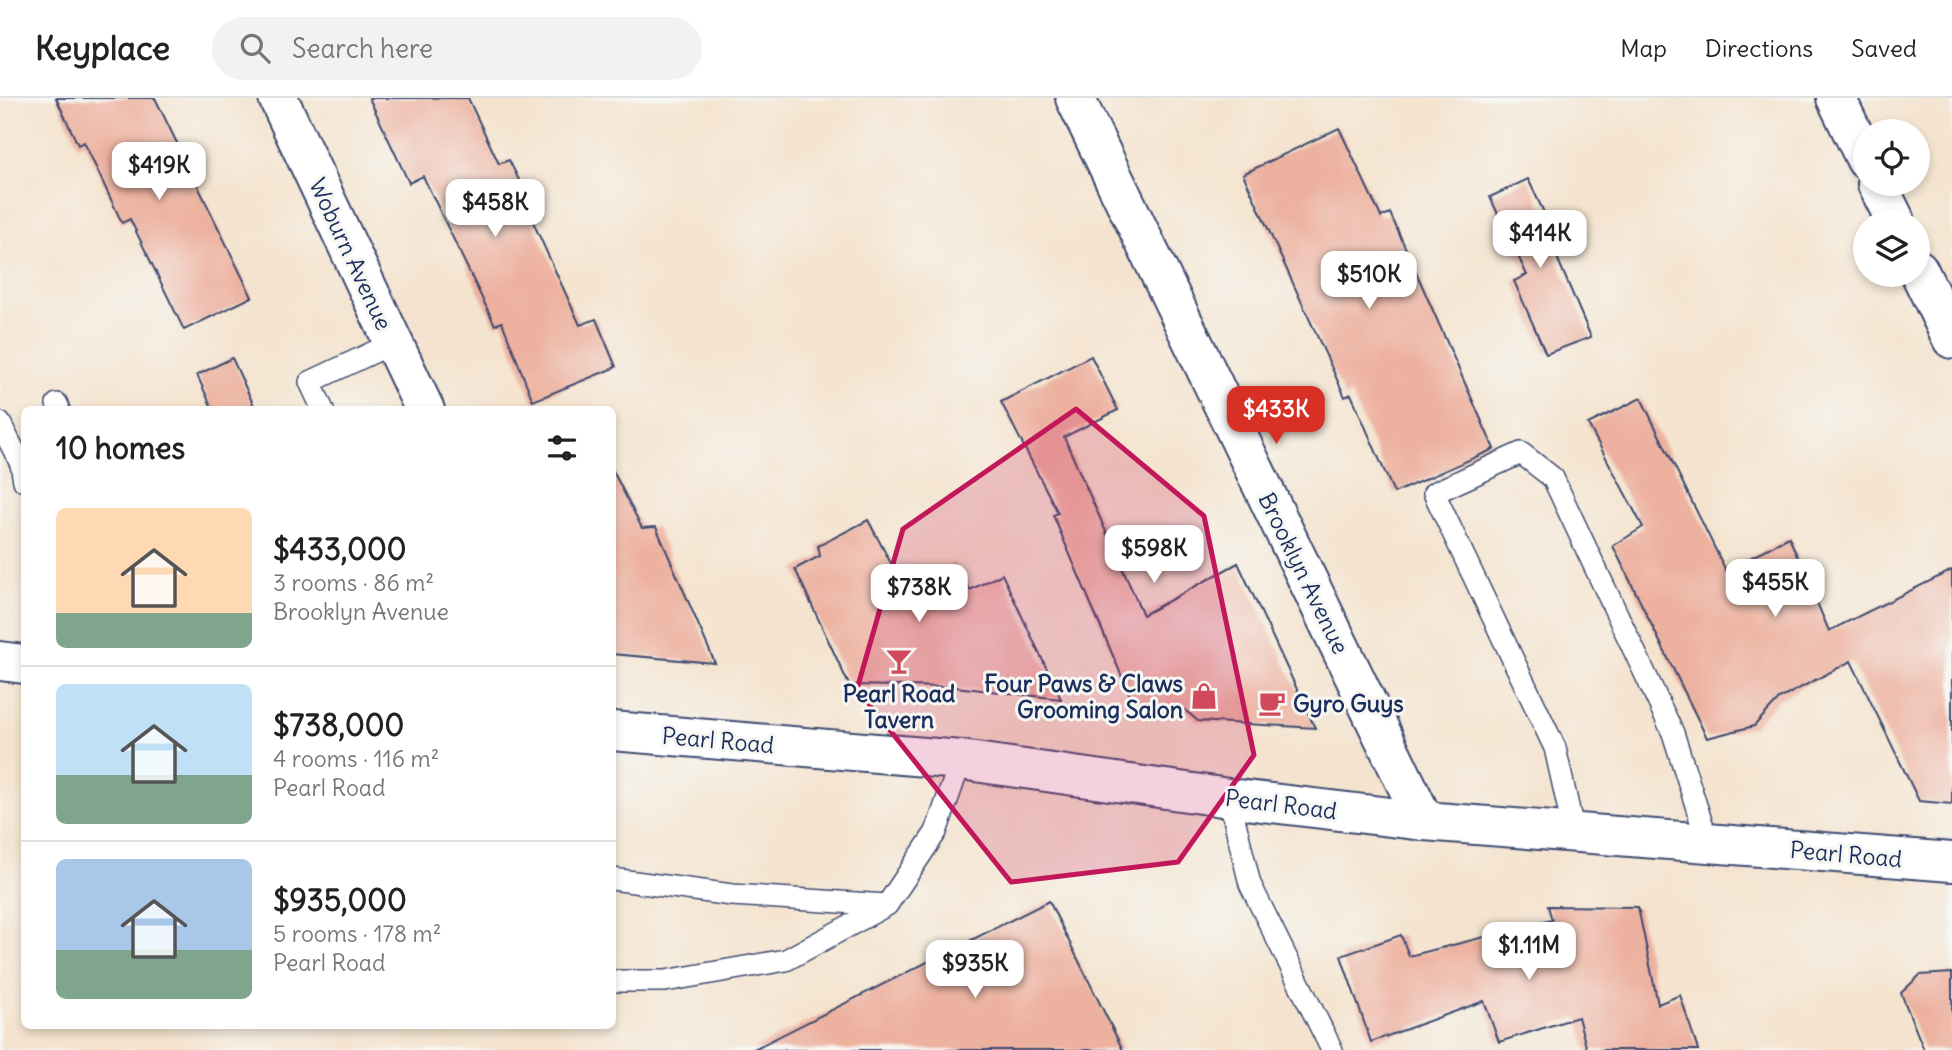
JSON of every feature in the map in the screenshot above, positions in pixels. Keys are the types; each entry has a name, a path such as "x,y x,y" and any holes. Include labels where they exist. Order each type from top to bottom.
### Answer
{"main road":[{"name":"Woburn Avenue","path":"278,98 423,406"},
{"name":"Brooklyn Avenue","path":"1075,98 1424,821"},
{"path":"1836,98 1853,133"},
{"path":"1927,287 1952,339"},
{"path":"0,661 21,664"},
{"name":"Pearl Road","path":"616,731 961,760 1229,799 1424,821 1952,862"}],"lane":[{"path":"321,406 310,382 393,343"},
{"path":"0,423 21,464"},
{"path":"1574,833 1555,748 1434,493 1521,453 1553,478 1673,733 1708,843"},
{"path":"616,981 664,981 786,960 887,905 936,832 961,760"},
{"path":"1229,799 1250,884 1332,1050"},
{"path":"616,880 732,895 887,905"}],"highlighted area":[{"path":"1076,409 1204,516 1254,755 1178,862 1011,882 857,689 903,529"}],"building":[{"path":"56,98 155,98 252,297 184,330 130,219 122,223 84,142 78,145"},
{"path":"369,98 468,98 499,164 509,160 532,206 527,209 580,325 596,319 616,367 533,401 502,322 495,325 423,176 409,183"},
{"path":"1339,128 1381,217 1390,213 1494,449 1394,493 1351,394 1345,397 1243,174"},
{"path":"1528,179 1550,225 1544,227 1591,337 1546,354 1514,281 1527,275 1490,197"},
{"path":"1091,356 1118,410 1064,437 1143,615 1238,563 1315,728 1198,721 1185,710 1134,705 1053,515 1058,513 1001,402"},
{"path":"232,358 254,406 211,406 197,375"},
{"path":"1641,398 1726,571 1789,537 1829,631 1952,570 1952,804 1919,801 1851,661 1779,699 1754,726 1707,738 1613,546 1643,527 1588,424"},
{"path":"616,477 642,528 656,527 715,663 616,654"},
{"path":"868,520 904,588 953,564 970,590 1002,574 1061,699 955,687 849,685 795,569 820,556 818,546"},
{"path":"1049,901 1123,1050 752,1050"},
{"path":"1548,906 1638,907 1658,1004 1680,995 1698,1050 1587,1050 1578,1017 1499,1042 1484,1001 1371,1042 1341,956 1401,935 1409,956 1552,920"},
{"path":"1952,973 1952,1050 1924,1050 1901,993 1920,975"}],"place":[{"name":"Pearl Road Tavern","path":"899,661"},
{"name":"Four Paws & Claws Grooming Salon","path":"1204,696"},
{"name":"Gyro Guys","path":"1272,703"}]}
